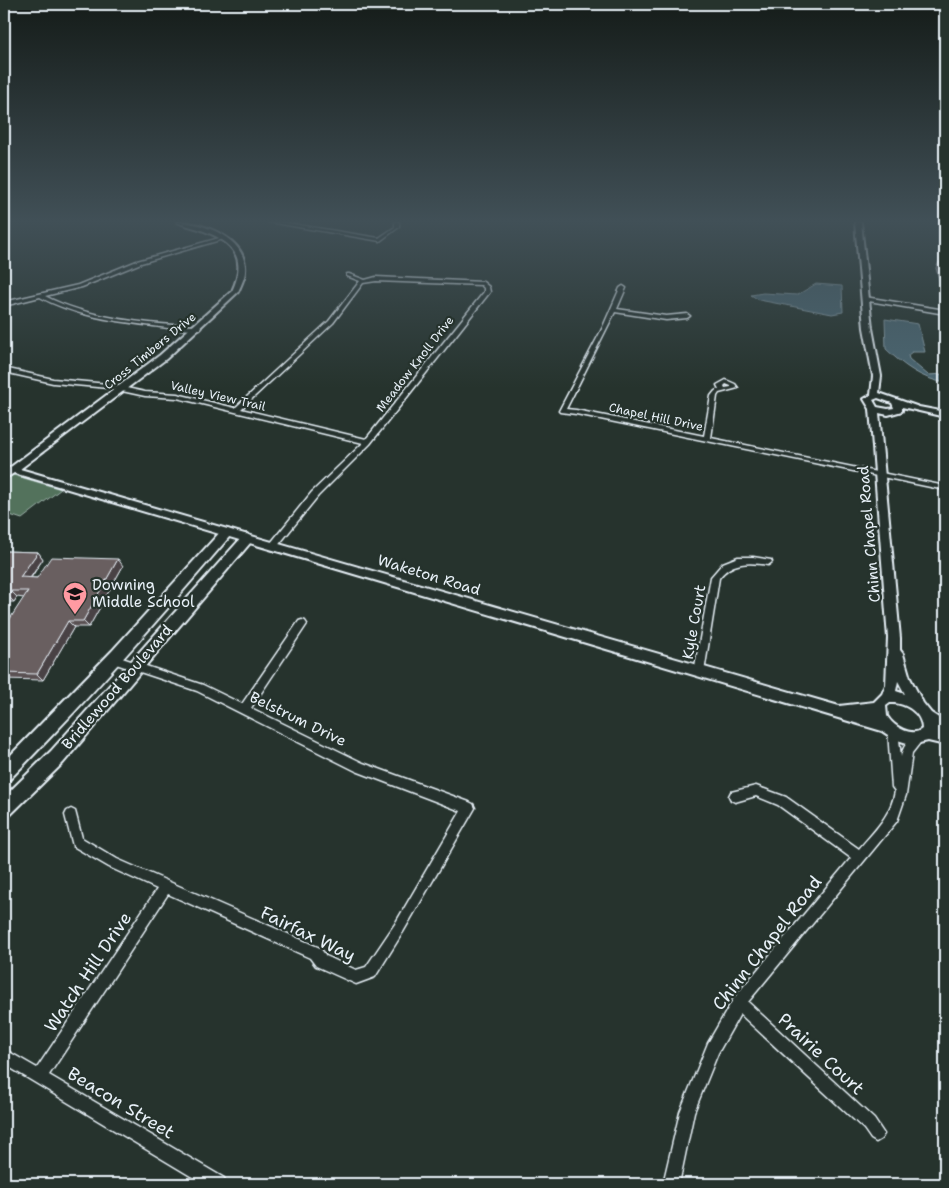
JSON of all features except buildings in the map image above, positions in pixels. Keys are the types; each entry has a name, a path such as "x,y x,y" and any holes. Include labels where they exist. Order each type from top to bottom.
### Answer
{"main road":[{"name":"Bridlewood Boulevard","path":"4,773 42,736 226,533"},
{"name":"Bridlewood Boulevard","path":"4,809 57,757 247,539"}],"street":[{"path":"4,304 80,286 101,277"},
{"name":"Cross Timbers Drive","path":"6,474 121,389 198,328 235,292 240,283 240,277"},
{"name":"Meadow Knoll Drive","path":"274,546 315,494 368,442 487,290 483,284 473,283 363,280 356,277"},
{"path":"863,277 877,376 886,397 898,406 945,418"},
{"path":"236,410 331,322 363,280"},
{"name":"Chapel Hill Drive","path":"623,288 614,310 562,411 945,488"},
{"path":"42,296 55,304 106,317 198,328"},
{"path":"865,301 945,312"},
{"path":"614,310 666,318 687,316"},
{"name":"Valley View Trail","path":"4,370 48,380 121,389 145,394 178,396 368,442"},
{"path":"877,376 875,396 886,397"},
{"path":"706,439 714,396 717,392 723,390"},
{"name":"Chinn Chapel Road","path":"875,396 868,399 874,409 894,638 892,685 883,702"},
{"path":"876,428 882,415 898,406 945,414"},
{"path":"874,409 888,412"},
{"name":"Waketon Road","path":"6,474 274,546 835,711 890,729"},
{"name":"Kyle Court","path":"699,672 715,577 722,566 750,559 768,562"},
{"path":"244,710 302,624"},
{"name":"Chinn Chapel Road","path":"894,638 904,680 923,712"},
{"name":"Belstrum Drive","path":"113,659 200,688 360,767 469,808"},
{"path":"945,729 903,698 883,702 880,717 890,729 905,737 945,738"},
{"name":"Waketon Road","path":"835,711 883,702"},
{"path":"922,736 929,726 923,712"},
{"name":"Chinn Chapel Road","path":"890,729 896,780 900,795"},
{"name":"Chinn Chapel Road","path":"671,1184 677,1150 687,1112 713,1048 740,1003 893,817 900,795 907,751 922,736"},
{"path":"735,796 756,792 782,801 860,857"},
{"name":"Fairfax Way","path":"166,888 315,953 321,961 356,976 370,972 399,928 469,808"},
{"path":"71,815 77,842 113,863 166,888"},
{"name":"Watch Hill Drive","path":"40,1076 166,888"},
{"name":"Prairie Court","path":"740,1003 869,1124 876,1134"},
{"name":"Beacon Street","path":"4,1056 218,1184"}],"green space":[{"path":"13,475 61,489 22,519 4,513 4,479"}],"water":[{"path":"816,284 842,286 843,312 832,314 759,300 751,295 763,293 797,295"},
{"path":"885,319 918,324 925,352 912,352 908,355 909,359 928,375 945,374 945,383 928,378 913,370 886,349"}],"place":[{"name":"Downing Middle School","path":"75,615"}]}
